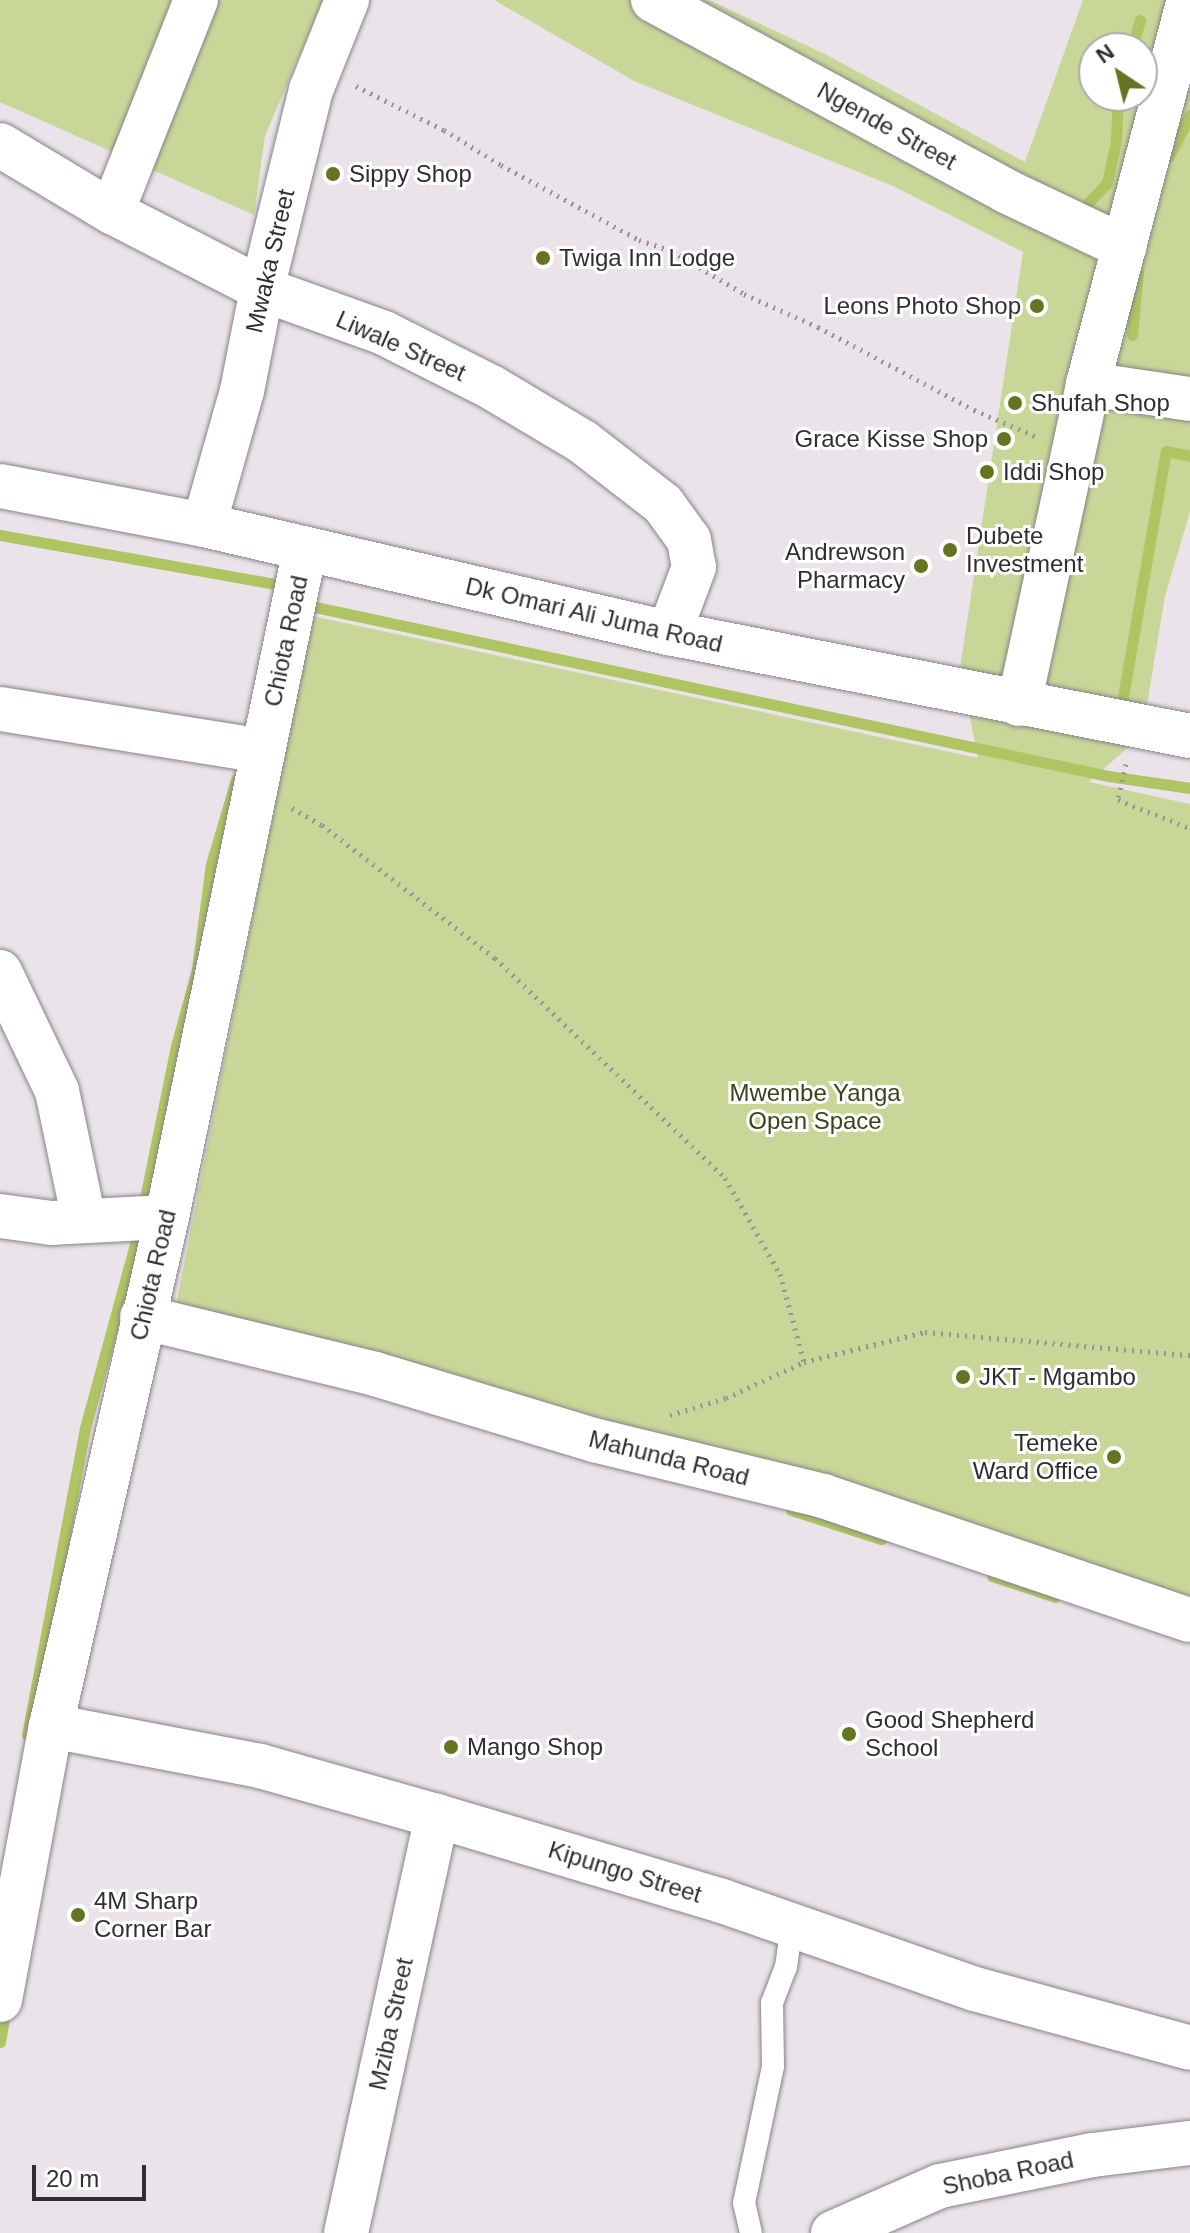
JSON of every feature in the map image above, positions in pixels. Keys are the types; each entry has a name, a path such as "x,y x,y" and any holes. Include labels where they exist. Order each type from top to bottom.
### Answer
{"street":[{"path":"112,212 196,0"},
{"name":"Mwaka Street","path":"204,525 242,391 262,289 311,90 347,0"},
{"name":"Ngende Street","path":"653,0 1006,191 1124,247"},
{"path":"1019,704 1088,384 1124,247 1180,65 1189,0"},
{"name":"Liwale Street","path":"0,145 112,212 262,289 384,333 491,387 583,442 663,504 689,540 694,567 669,633"},
{"path":"1088,384 1190,399"},
{"name":"Dk Omari Ali Juma Road","path":"0,486 204,525 669,633 1190,736"},
{"name":"Chiota Road","path":"0,2000 51,1726 142,1317 131,1218 305,549"},
{"path":"0,709 252,758"},
{"path":"0,972 57,1091 131,1218 52,1223 0,1216"},
{"name":"Mahunda Road","path":"142,1317 375,1374 594,1440 823,1496 1190,1620"},
{"name":"Kipungo Street","path":"51,1726 260,1766 437,1816 792,1925 975,1989 1190,2048"},
{"name":"Mziba Street","path":"346,2233 437,1816"},
{"name":"Shoba Road","path":"833,2233 940,2186 1093,2155 1190,2143"}],"lane":[{"path":"751,2233 744,2203 773,2066 772,2003 786,1967 792,1925"}],"path":[{"path":"311,90 356,86 444,130 501,165 639,240 672,251 744,294 818,327 974,410 1073,452"},
{"path":"1130,725 1118,800 1190,828"},
{"path":"252,758 322,825 495,958 725,1178 780,1274 804,1362"},
{"path":"668,1416 726,1398 804,1362 925,1332 1190,1355"}],"green space":[{"path":"0,0 323,0 265,136 254,215 0,102"},
{"name":"Mwembe Yanga Open Space","path":"494,0 709,0 825,54 1025,162 1083,0 1190,0 1190,512 1165,596 1142,735 1089,782 1190,804 1190,1624 172,1325 312,616 978,758 960,668 1023,252 893,186 634,81"}],"waterway":[{"path":"1137,32 1140,20"},
{"path":"1080,216 1082,209 1107,183 1116,141 1117,112"},
{"path":"1169,156 1190,115"},
{"path":"1132,335 1138,272"},
{"path":"1127,709 1121,708 1166,451 1190,456"},
{"path":"0,535 275,584 284,592"},
{"path":"301,604 1108,776 1190,788"},
{"path":"143,1208 176,1046 197,969 211,864 236,780"},
{"path":"27,1735 85,1428 139,1229"},
{"path":"791,1510 881,1539"},
{"path":"992,1576 1055,1597"},
{"path":"0,2042 6,2007"}],"place":[{"name":"Sippy Shop","path":"333,174"},
{"name":"Twiga Inn Lodge","path":"543,258"},
{"name":"Leons Photo Shop","path":"1037,306"},
{"name":"Shufah Shop","path":"1015,403"},
{"name":"Grace Kisse Shop","path":"1004,439"},
{"name":"Iddi Shop","path":"987,472"},
{"name":"Dubete Investment","path":"950,550"},
{"name":"Andrewson Pharmacy","path":"921,566"},
{"name":"JKT - Mgambo","path":"963,1377"},
{"name":"Temeke Ward Office","path":"1114,1457"},
{"name":"Good Shepherd School","path":"849,1734"},
{"name":"Mango Shop","path":"451,1747"},
{"name":"4M Sharp Corner Bar","path":"78,1915"}]}
